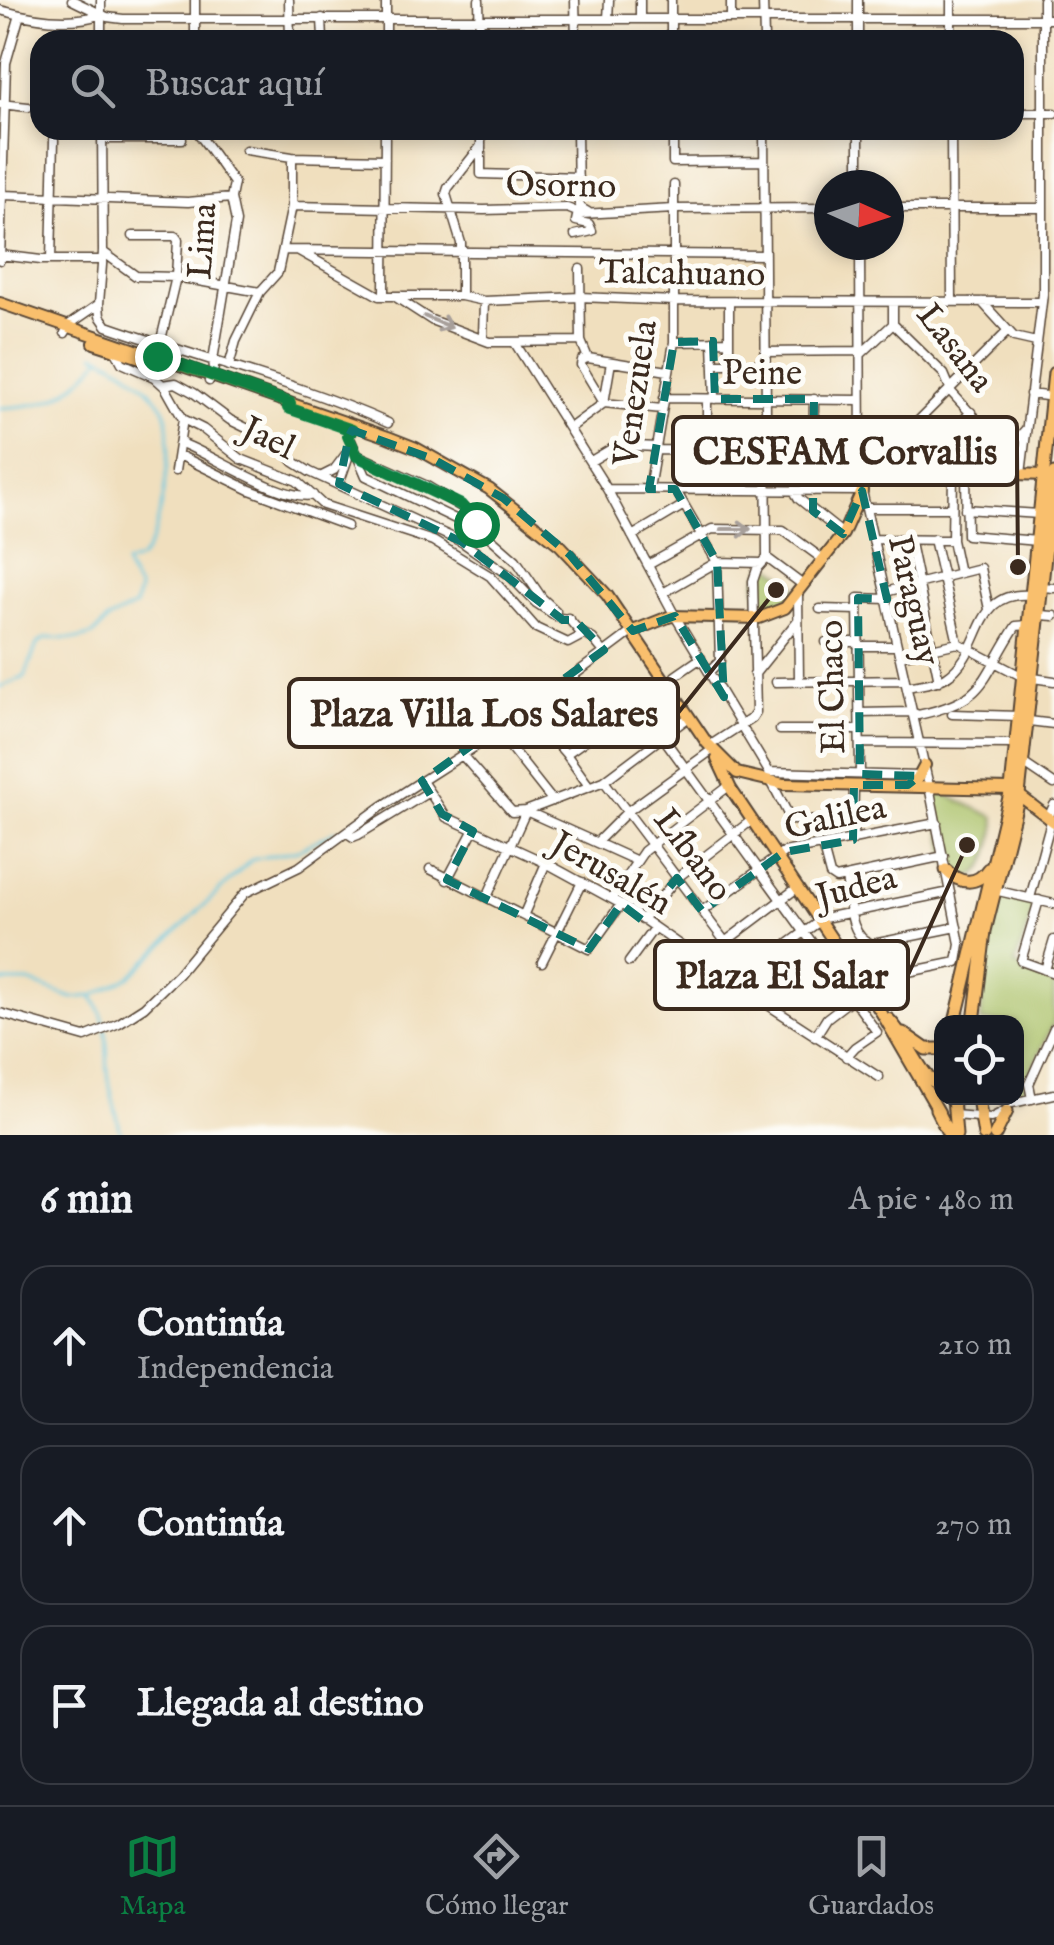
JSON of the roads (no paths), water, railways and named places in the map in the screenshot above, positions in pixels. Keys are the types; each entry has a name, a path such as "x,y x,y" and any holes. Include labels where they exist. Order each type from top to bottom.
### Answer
{"highway":[{"path":"957,1015 990,865 1023,763 1028,678 1040,615 1052,506 1050,372"},
{"path":"1028,678 1028,625 1050,562 1039,514 1051,475"},
{"path":"975,1015 979,964 1014,792 1016,744 1024,719"},
{"path":"949,876 972,881 980,878 990,865"},
{"path":"949,876 974,888 982,901"},
{"path":"903,1033 926,1050 934,1050"},
{"path":"952,1135 953,1105"},
{"path":"979,1105 984,1135"},
{"path":"994,1135 1009,1107"},
{"path":"936,1109 952,1135"}],"main road":[{"path":"0,306 115,350 216,369"},
{"path":"67,330 216,369 289,405 434,458"},
{"path":"289,405 399,441 489,489 550,535 607,595 671,679 729,786 881,1012 936,1109 954,1115"},
{"path":"861,470 1051,475"},
{"name":"Paraguay","path":"861,470 862,491"},
{"path":"633,631 676,616 753,618 780,611 843,534 862,491"},
{"path":"712,750 737,773 1014,792 1051,820"},
{"path":"908,785 925,765"},
{"path":"881,1012 903,1033 934,1083"}],"street":[{"path":"8,0 4,11 19,18 84,18 100,14"},
{"path":"72,0 100,14 123,19 1054,19"},
{"path":"100,0 101,30"},
{"path":"195,0 195,30"},
{"path":"289,0 290,30"},
{"path":"386,0 386,30"},
{"path":"479,0 480,30"},
{"path":"576,0 576,30"},
{"path":"608,0 608,19"},
{"path":"640,0 640,18"},
{"path":"670,0 671,30"},
{"path":"731,0 731,18"},
{"path":"763,0 764,30"},
{"path":"858,0 858,30"},
{"path":"950,0 951,30"},
{"path":"1021,472 1044,294 1044,0"},
{"path":"19,18 3,62 0,256 51,260 103,256 136,276 176,277 260,292"},
{"path":"322,18 323,30"},
{"path":"3,105 28,108"},
{"path":"1024,113 1054,113"},
{"path":"51,260 54,140"},
{"path":"102,140 103,256 99,304 100,316 108,326 216,369 298,386 365,410 388,423"},
{"name":"Lima","path":"204,140 234,183 231,198 236,222 216,369"},
{"path":"384,295 386,140"},
{"path":"481,140 481,174 578,178"},
{"path":"575,236 592,232 589,224 576,221 583,212 579,206 577,140"},
{"path":"673,140 674,162 764,162"},
{"path":"597,842 628,812 755,714 754,576 764,561 767,529 764,140"},
{"path":"859,140 859,170"},
{"path":"952,140 952,302"},
{"path":"461,296 461,252 448,188 481,146"},
{"path":"246,150 292,157 385,160"},
{"path":"216,369 236,341 260,292 278,272 292,206 292,157"},
{"name":"Venezuela","path":"649,489 674,342 674,185"},
{"path":"2,194 188,202 231,198"},
{"name":"Osorno","path":"292,206 567,208 626,213 674,208 814,208"},
{"path":"904,208 1044,208"},
{"path":"160,344 176,277 178,240 186,227"},
{"path":"132,236 174,236 178,240"},
{"path":"283,250 765,255"},
{"name":"Talcahuano","path":"300,251 378,295 396,297 461,296 484,301 580,297 729,302 1040,302"},
{"name":"Paraguay","path":"860,260 861,470"},
{"path":"580,270 580,341 588,358"},
{"path":"396,297 431,320 492,342 580,341"},
{"path":"484,301 484,337"},
{"path":"729,302 729,364"},
{"name":"Lasana","path":"893,302 894,324 944,374 950,388 1021,472"},
{"path":"982,302 1018,339 1050,348"},
{"path":"67,330 99,304"},
{"path":"766,352 860,353 894,324"},
{"path":"898,441 1008,331"},
{"path":"707,451 714,364 712,341"},
{"path":"674,342 729,341"},
{"path":"516,343 607,489 770,777 790,820 854,822"},
{"name":"Jael","path":"115,350 122,363 163,385 183,419 241,459 296,481 314,496"},
{"path":"604,404 581,365 582,360 668,371"},
{"path":"604,404 611,362"},
{"path":"714,364 766,364"},
{"path":"1033,370 1050,372"},
{"path":"163,385 176,383 194,393 230,420 277,443 294,462 310,472 446,534 510,575 536,603 559,618 570,619"},
{"path":"1030,394 1046,396"},
{"name":"Peine","path":"664,398 860,400"},
{"path":"813,491 814,400"},
{"path":"570,428 604,404 662,409"},
{"path":"913,472 971,412"},
{"path":"176,471 183,419"},
{"path":"989,474 1027,424 1042,420"},
{"path":"352,430 348,436 366,476 484,532"},
{"path":"707,436 766,437"},
{"path":"731,436 731,490"},
{"path":"181,443 248,477 303,497 314,496 323,506 432,541 490,576 544,633 568,642 584,635"},
{"path":"1024,443 1040,444"},
{"path":"590,462 618,445 731,451"},
{"path":"322,476 334,470 352,446"},
{"path":"339,484 352,446"},
{"path":"179,455 250,490 348,526"},
{"path":"357,456 461,505 516,560 549,606 593,638 603,651"},
{"path":"953,472 952,540 959,573"},
{"path":"966,473 967,536 1046,536"},
{"path":"607,489 862,491"},
{"path":"675,490 717,562 720,662 709,672"},
{"path":"794,490 799,499 843,534"},
{"name":"Paraguay","path":"862,491 930,786 960,944 957,962 885,976"},
{"path":"632,536 684,505"},
{"path":"866,508 952,508"},
{"path":"965,509 1039,514"},
{"path":"648,565 712,529 785,531 824,560"},
{"path":"909,538 939,680"},
{"path":"873,539 952,540"},
{"path":"934,539 958,643 1028,678 1054,681"},
{"path":"663,593 717,562 764,561 800,589 798,681"},
{"path":"886,596 980,568 989,610"},
{"path":"776,682 939,680 958,667 989,610 1011,594 1040,590"},
{"name":"El Chaco","path":"853,840 860,743 858,598 886,596"},
{"path":"820,609 858,610"},
{"path":"1040,615 1054,616"},
{"path":"754,675 798,620"},
{"path":"859,713 918,715 950,708 982,684 1016,626 1028,625"},
{"path":"0,1013 77,1036 108,1029 144,1007 168,984 245,893 299,867 498,732 633,631"},
{"path":"826,642 899,651 958,643"},
{"path":"566,754 701,658"},
{"path":"560,684 598,731"},
{"path":"638,703 878,1032 855,1046 846,1058"},
{"path":"527,709 589,786"},
{"path":"952,714 1054,724"},
{"path":"462,755 512,812 526,811 604,781 689,717"},
{"path":"780,730 859,730"},
{"path":"498,732 552,800"},
{"path":"860,743 1016,744"},
{"path":"1023,763 1054,784"},
{"path":"857,779 919,776"},
{"name":"Jerusalén","path":"422,781 442,814 616,901 734,984 879,1077"},
{"name":"Líbano","path":"604,781 776,1009"},
{"path":"430,869 589,949 638,861 652,844 729,786"},
{"path":"347,832 353,837 358,835 427,793"},
{"path":"1054,805 1021,961 1050,972 1054,940"},
{"path":"526,811 638,861"},
{"path":"486,898 526,811"},
{"path":"642,920 678,878 752,820"},
{"name":"Galilea","path":"702,911 776,856 937,823"},
{"path":"447,880 473,831"},
{"path":"822,846 834,879 949,876"},
{"path":"524,914 546,863"},
{"name":"Judea","path":"734,984 817,921 949,876"},
{"path":"846,878 859,938 867,943 957,927"},
{"path":"542,962 582,882"},
{"path":"708,966 725,942 796,888"},
{"path":"994,890 1054,904"},
{"path":"630,962 654,928"},
{"path":"860,982 885,976 876,943"},
{"path":"666,980 688,950"},
{"path":"776,1009 842,957"},
{"path":"815,1037 827,1018 853,998"},
{"path":"1032,1099 1029,1084 1054,1028"},
{"path":"1042,1056 1054,1054"},
{"path":"954,1115 996,1116 1009,1107 1054,1094"},
{"path":"1005,1105 1009,1107"}],"waterway":[{"path":"0,687 25,677 37,644 46,638 79,639 93,635 108,620 135,606 139,590 126,564 141,558 155,531 168,461 167,420 163,407 141,383 95,354"},
{"path":"0,408 33,405 57,397 101,358"},
{"path":"0,982 29,982 72,998 93,996 131,976 251,860 298,850 335,831"},
{"path":"93,997 106,1029 109,1081 121,1135"}],"place":[{"name":"CESFAM Corvallis","path":"1018,567"},
{"name":"Plaza Villa Los Salares","path":"776,590"},
{"name":"Plaza El Salar","path":"967,845"}]}
